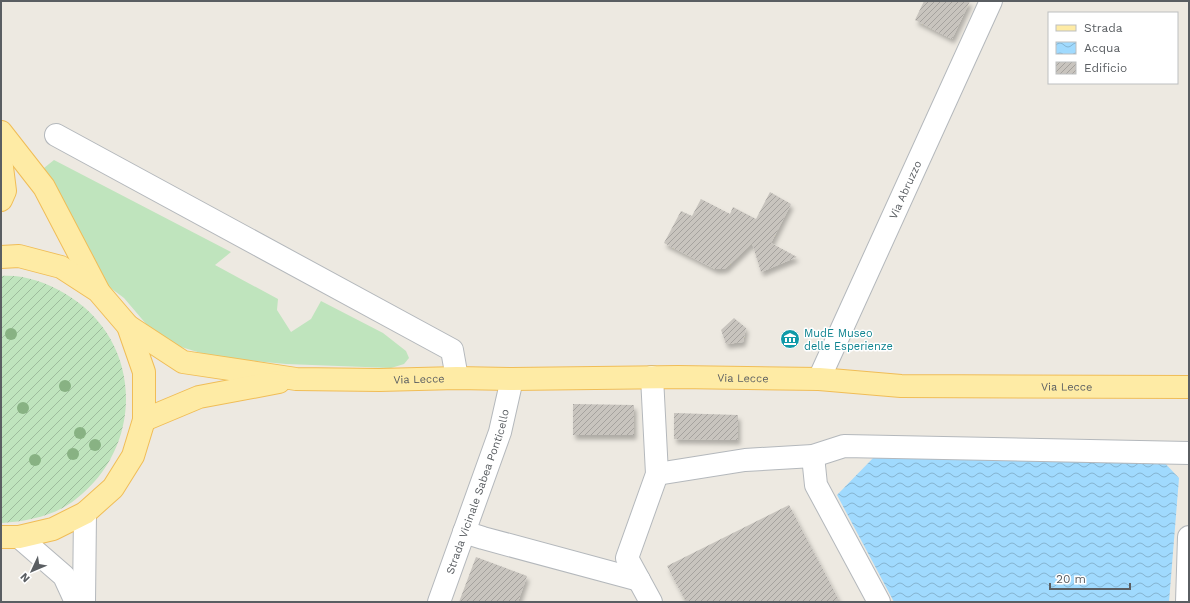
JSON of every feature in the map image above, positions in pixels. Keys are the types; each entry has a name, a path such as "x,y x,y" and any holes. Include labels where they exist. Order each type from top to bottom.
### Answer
{"main road":[{"path":"1,132 44,187 98,291 128,326 144,372 144,420 133,456 113,488 85,513 54,529 10,537"},
{"path":"1,159 5,191 1,200"},
{"path":"1,257 19,256 61,267 98,291"},
{"name":"Via Lecce","path":"128,326 183,362 296,380 652,377 819,379 901,386 1189,387"},
{"name":"Via Lecce","path":"144,420 199,397 296,380"}],"street":[{"name":"Via Abruzzo","path":"819,379 991,1"},
{"path":"56,136 452,350 457,378"},
{"path":"651,602 627,558 657,474 652,377"},
{"name":"Strada Vicinale Sabea Ponticello","path":"439,602 500,432 512,379"},
{"path":"657,474 745,460 813,456 844,446 1189,454"},
{"path":"813,456 816,485 879,602"},
{"path":"84,602 85,513"},
{"path":"464,532 639,580"},
{"path":"10,537 64,576 76,602"},
{"path":"1187,602 1189,537"}],"green space":[{"path":"54,160 231,252 215,265 278,299 277,310 291,332 311,319 321,301 383,333 406,351 409,358 404,364 391,368 286,364 214,357 178,346 147,325 124,298 104,283 74,235 44,168"},
{"path":"1,276 17,276 50,285 64,293 90,313 109,337 121,364 126,393 124,422 115,450 99,476 76,499 59,510 41,517 2,523 1,523"}],"water":[{"path":"877,454 1161,459 1179,478 1169,602 894,602 837,495"}],"building":[{"path":"924,1 970,1 952,39 915,20"},
{"path":"770,192 791,204 771,243 797,257 761,272 752,243 726,268 715,269 664,243 681,211 692,216 701,199 730,214 733,207 756,219"},
{"path":"734,318 746,328 743,342 726,344 721,330"},
{"path":"573,404 634,405 634,435 573,435"},
{"path":"674,413 738,415 738,440 674,439"},
{"path":"789,505 840,602 686,602 667,566"},
{"path":"476,557 527,576 518,602 459,602"}],"place":[{"name":"MudE Museo delle Esperienze","path":"790,339"}]}
